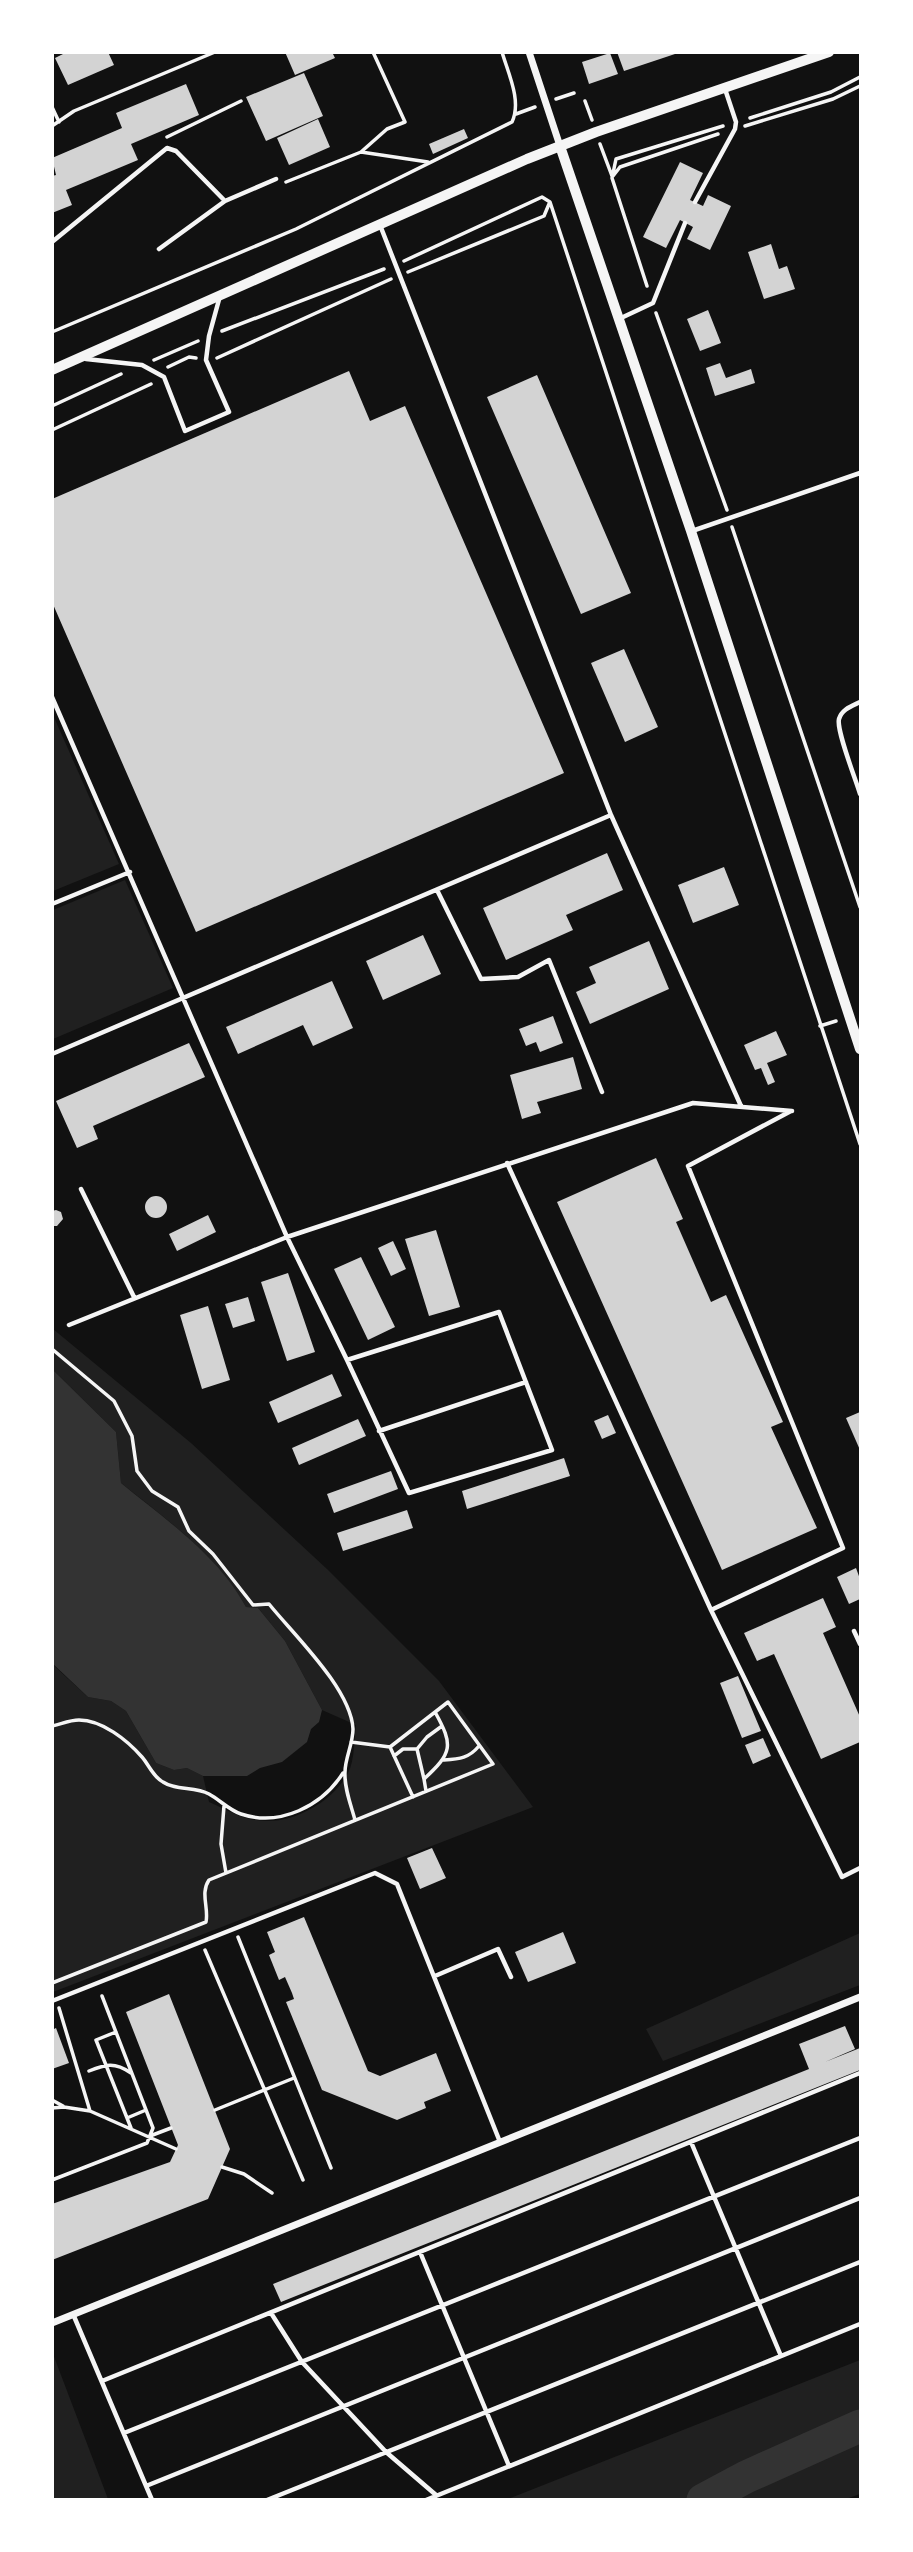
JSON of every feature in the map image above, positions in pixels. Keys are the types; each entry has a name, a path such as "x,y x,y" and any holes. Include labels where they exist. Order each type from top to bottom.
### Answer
{"street":[{"path":"529,52 691,531 860,1049"},
{"path":"52,370 560,146 828,52"},
{"path":"52,2323 860,1997"}],"lane":[{"path":"695,202 735,129 736,122 725,88"},
{"path":"52,242 167,148 176,150 225,201"},
{"path":"159,249 225,201 276,179"},
{"path":"619,319 653,303 685,223"},
{"path":"380,225 611,815 741,1106"},
{"path":"79,358 142,365 164,377 185,431 229,412 206,360 209,336 221,295"},
{"path":"691,531 860,474"},
{"path":"52,697 185,997 287,1237 348,1360 409,1493 552,1450 499,1312 348,1360"},
{"path":"860,702 845,709 839,719 840,732 860,794"},
{"path":"52,1054 611,815"},
{"path":"52,904 130,872"},
{"path":"436,890 481,979 518,977 550,960 602,1092"},
{"path":"69,1325 287,1237 693,1103 792,1111 688,1166 843,1548 711,1610"},
{"path":"507,1163 711,1610 842,1877 860,1868"},
{"path":"81,1189 134,1297"},
{"path":"379,1431 526,1382"},
{"path":"854,1631 860,1644"},
{"path":"55,2000 375,1872 397,1884 501,2142"},
{"path":"435,1976 498,1949 511,1977"},
{"path":"102,2381 860,2073"},
{"path":"124,2433 860,2138"},
{"path":"691,2142 781,2356"},
{"path":"146,2486 860,2198"},
{"path":"420,2252 509,2466"},
{"path":"267,2500 860,2262"},
{"path":"271,2313 302,2362 386,2452 436,2495"},
{"path":"73,2314 152,2500"},
{"path":"426,2500 860,2325"}],"path":[{"path":"52,126 74,111 215,52"},
{"path":"279,185 361,152 387,129 405,122 373,52"},
{"path":"52,332 296,229 512,122 516,99 502,52"},
{"path":"750,118 831,92 860,77"},
{"path":"612,178 620,167 833,99 860,86"},
{"path":"52,107 59,122"},
{"path":"725,126 616,159 612,178 860,906"},
{"path":"361,152 430,162"},
{"path":"409,259 542,197 550,202 860,1144"},
{"path":"52,430 164,377 168,366 189,357 212,360 400,275 544,216 550,202"},
{"path":"52,406 209,336 378,272"},
{"path":"52,1349 114,1401 132,1436 137,1471 152,1491 177,1507 189,1531 213,1554 253,1605 269,1604 330,1676 346,1706 353,1728 344,1771 345,1786 355,1820"},
{"path":"52,1983 206,1922 208,1917 205,1886 209,1880 493,1764 448,1702 390,1747 351,1742"},
{"path":"424,1779 444,1760 448,1735 435,1712"},
{"path":"52,1726 78,1720 100,1723 142,1757 162,1782 210,1794 241,1814 268,1819 313,1805 333,1789 344,1771"},
{"path":"417,1749 443,1725"},
{"path":"444,1760 463,1759 479,1746"},
{"path":"390,1747 413,1797"},
{"path":"394,1756 403,1749 417,1749"},
{"path":"417,1749 426,1791"},
{"path":"224,1805 221,1844 226,1873"},
{"path":"235,1928 331,2168"},
{"path":"202,1942 303,2180"},
{"path":"52,2180 147,2143 153,2128 102,1996"},
{"path":"55,2000 90,2111"},
{"path":"116,2032 96,2040 131,2129"},
{"path":"89,2071 105,2064 121,2066 132,2074"},
{"path":"215,2110 295,2078"},
{"path":"52,2100 64,2107"},
{"path":"52,2108 90,2111 176,2149"},
{"path":"127,2118 146,2110"},
{"path":"150,2136 171,2128"},
{"path":"222,2167 244,2174 272,2193"}],"shaded area":[{"path":"53,715 119,864 52,891"},
{"path":"125,880 173,988 53,1039 53,910"},
{"path":"53,1329 191,1443 327,1569 439,1681 533,1807 53,1992 52,1664 88,1697 111,1701 126,1711 156,1763 174,1770 187,1768 203,1776 209,1802 251,1819 266,1821 290,1818 313,1808 334,1792 350,1768 356,1725 322,1710 285,1641 258,1608 246,1607 221,1571 190,1539 121,1483 116,1432 53,1370"},
{"path":"53,1370 116,1432 121,1483 190,1539 221,1571 246,1607 258,1608 285,1641 322,1710 319,1722 311,1729 307,1742 282,1762 260,1768 247,1776 203,1776 187,1768 174,1770 156,1763 126,1711 111,1701 88,1697 53,1664"},
{"path":"860,1933 860,1985 663,2061 646,2029"},
{"path":"53,2354 108,2499 53,2499"},
{"path":"860,2360 860,2494 846,2499 508,2499"}],"building":[{"path":"67,52 108,52 114,65 68,85 55,58"},
{"path":"285,52 332,52 335,58 295,75"},
{"path":"617,52 678,52 678,53 624,71"},
{"path":"610,53 618,74 589,84 582,62"},
{"path":"304,73 323,116 266,141 246,97"},
{"path":"186,84 199,115 131,144 138,160 66,190 72,205 52,213 52,176 56,175 52,158 122,128 116,113"},
{"path":"318,119 330,147 289,165 277,138"},
{"path":"464,129 468,138 433,154 429,144"},
{"path":"680,162 703,173 690,200 703,206 708,195 731,206 710,250 687,239 693,227 680,220 666,248 643,237"},
{"path":"771,244 779,269 787,266 795,289 764,299 748,252"},
{"path":"708,310 721,343 700,351 687,319"},
{"path":"720,363 726,378 751,369 755,383 715,396 706,368"},
{"path":"349,371 370,421 405,406 564,773 196,932 52,602 52,499"},
{"path":"537,375 631,593 581,614 487,397"},
{"path":"624,649 658,727 625,742 591,663"},
{"path":"607,853 623,890 566,915 573,930 506,960 483,908"},
{"path":"724,867 739,905 693,923 678,885"},
{"path":"423,935 441,974 383,1000 366,961"},
{"path":"649,941 669,989 590,1024 576,992 596,983 589,967"},
{"path":"332,981 353,1028 313,1046 303,1025 238,1054 226,1027"},
{"path":"553,1016 563,1043 540,1052 536,1042 526,1046 519,1029"},
{"path":"776,1031 787,1055 767,1063 775,1082 768,1085 761,1068 755,1070 744,1045"},
{"path":"189,1043 205,1077 93,1126 98,1139 77,1148 56,1101"},
{"path":"573,1057 582,1089 537,1102 541,1113 522,1119 510,1075"},
{"path":"656,1158 683,1219 676,1222 711,1302 726,1295 783,1422 771,1427 817,1528 722,1570 557,1202"},
{"path":"156,1196 164,1199 167,1207 164,1215 156,1218 148,1215 145,1207 148,1199"},
{"path":"52,1211 61,1212 63,1219 57,1226 52,1226"},
{"path":"208,1215 216,1232 177,1251 169,1234"},
{"path":"436,1230 460,1307 429,1316 405,1239"},
{"path":"393,1241 406,1269 391,1276 378,1248"},
{"path":"361,1257 395,1327 368,1340 334,1269"},
{"path":"288,1273 315,1352 287,1361 261,1282"},
{"path":"248,1297 255,1321 233,1328 225,1304"},
{"path":"208,1306 230,1380 202,1389 180,1315"},
{"path":"332,1374 342,1396 278,1423 269,1402"},
{"path":"860,1412 860,1450 846,1418"},
{"path":"608,1415 616,1433 602,1439 594,1421"},
{"path":"358,1419 366,1436 299,1465 292,1448"},
{"path":"564,1458 570,1476 467,1509 462,1491"},
{"path":"391,1471 398,1489 334,1513 327,1494"},
{"path":"407,1510 413,1528 343,1551 337,1533"},
{"path":"856,1568 860,1579 860,1599 849,1604 837,1577"},
{"path":"823,1598 836,1627 823,1633 860,1717 860,1742 821,1759 774,1654 757,1661 744,1633"},
{"path":"738,1676 761,1731 742,1738 720,1683"},
{"path":"763,1738 771,1756 753,1764 745,1745"},
{"path":"432,1848 446,1878 420,1889 407,1858"},
{"path":"304,1917 368,2071 380,2076 436,2053 451,2091 424,2102 426,2108 397,2120 322,2090 286,2002 294,1999 292,1993 285,1977 279,1980 269,1955 275,1952 267,1932"},
{"path":"563,1932 576,1963 528,1982 515,1952"},
{"path":"169,1994 230,2149 208,2199 52,2260 52,2204 170,2162 178,2145 126,2012"},
{"path":"845,2026 855,2049 825,2062 860,2048 860,2070 281,2302 273,2284 809,2069 799,2044"},
{"path":"56,2028 69,2063 52,2069 52,2030"}],"waterway":[{"path":"703,2500 746,2477 860,2426"}]}
